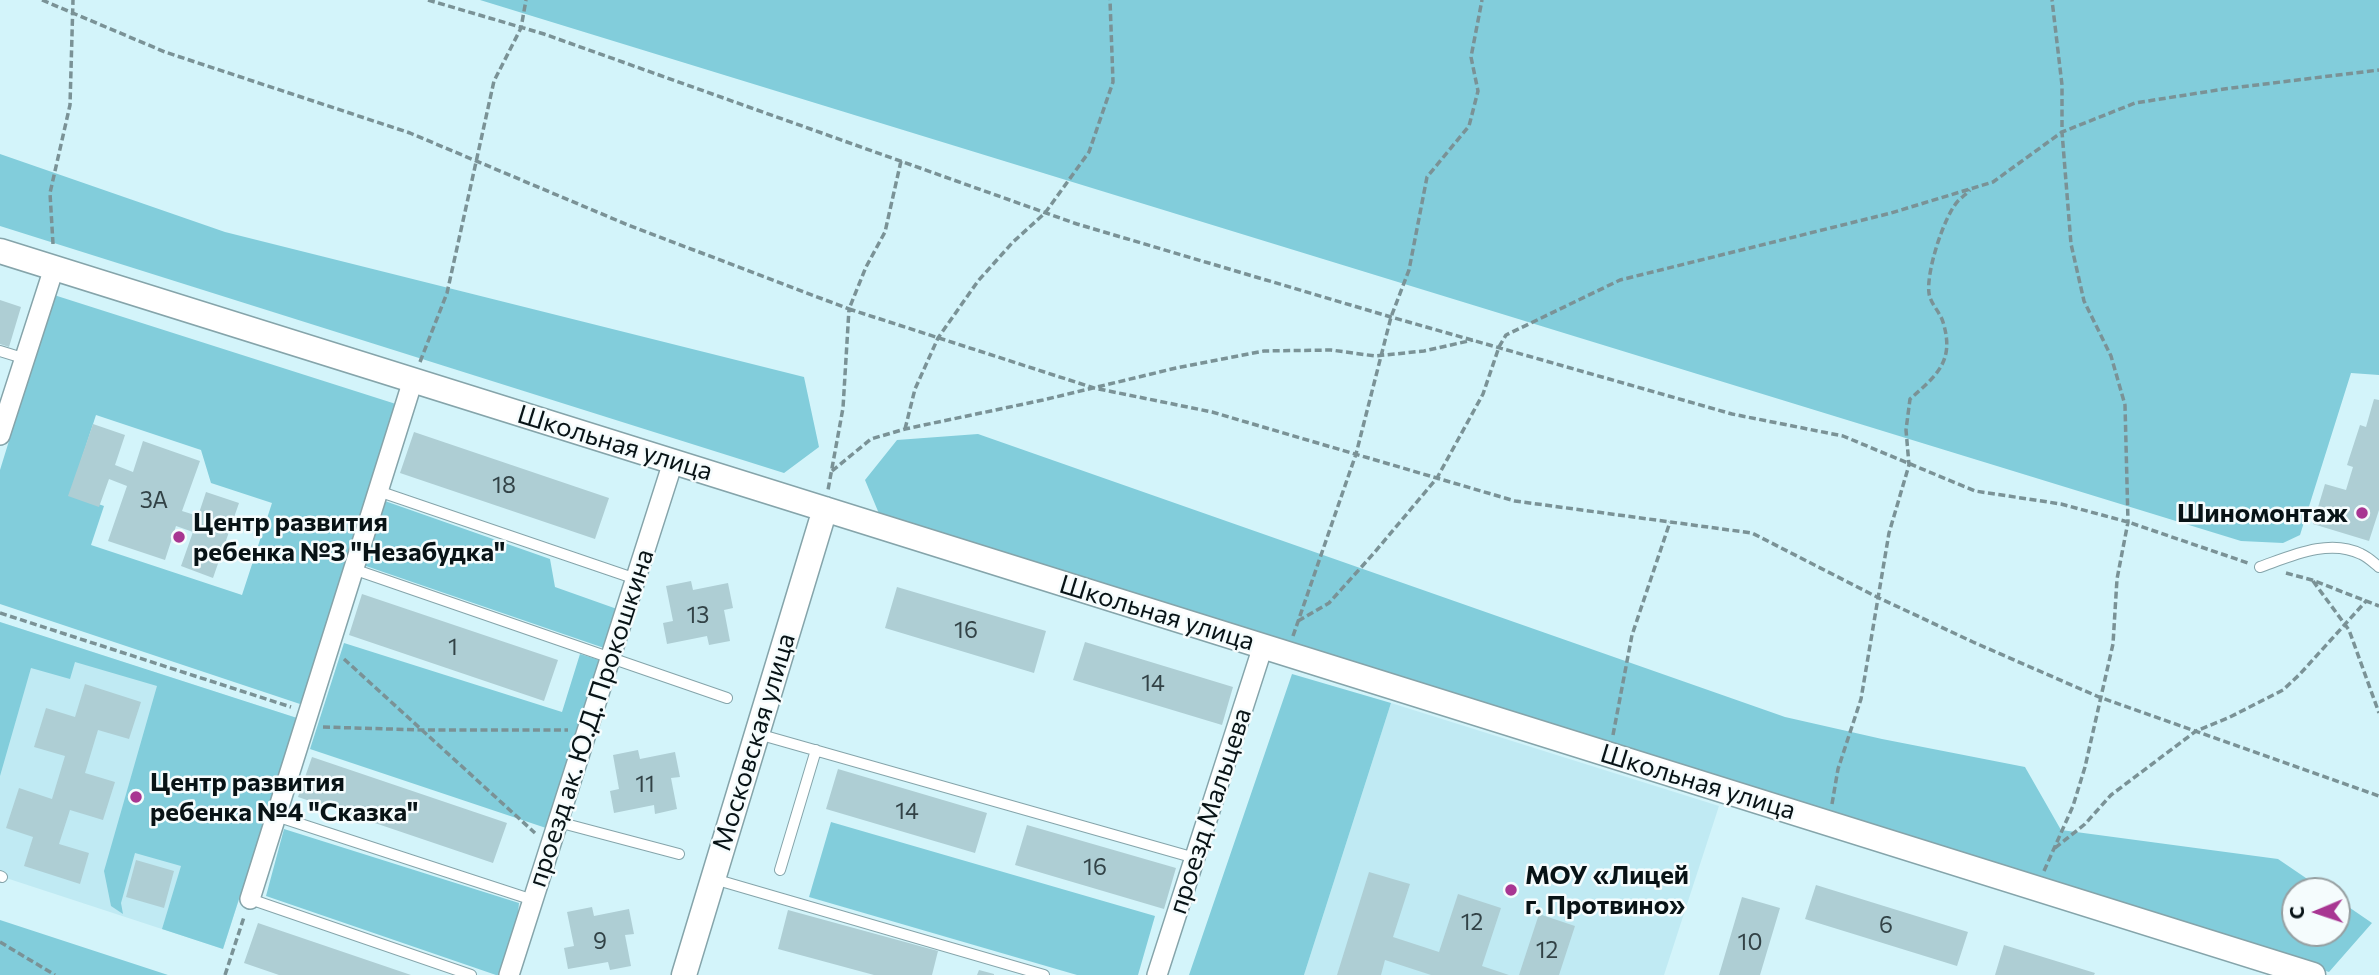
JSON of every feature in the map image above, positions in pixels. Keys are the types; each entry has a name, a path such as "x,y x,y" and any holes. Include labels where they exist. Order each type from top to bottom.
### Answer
{"street":[{"name":"Школьная улица","path":"0,251 2313,975"},
{"path":"0,435 54,268"},
{"path":"250,899 413,380"},
{"name":"проезд ак. Ю.Д. Прокошкина","path":"509,975 674,462"},
{"name":"Московская улица","path":"684,975 825,509"},
{"name":"проезд Мальцева","path":"1157,975 1263,646"}],"lane":[{"path":"0,351 26,359"},
{"path":"378,491 636,579"},
{"path":"2260,567 2306,550 2337,549 2361,554 2379,567"},
{"path":"354,569 727,698"},
{"path":"757,734 1195,858"},
{"path":"780,870 816,750"},
{"path":"276,816 533,900"},
{"path":"558,822 679,854"},
{"path":"713,879 1044,975"},
{"path":"250,899 471,975"}],"path":[{"path":"42,0 165,52 410,133 628,225 849,309 1094,388 1212,412 1515,501 1752,533 1877,597 2099,697 2379,796"},
{"path":"54,268 50,193 70,105 75,12 73,0"},
{"path":"428,0 544,34 1077,224 1732,414 1843,436 1975,491 2061,503 2128,522 2260,567 2312,580 2379,606"},
{"path":"413,380 447,293 494,81 521,28 526,0"},
{"path":"905,429 915,389 938,338 978,281 1013,242 1045,213 1089,152 1113,82 1110,0"},
{"path":"1287,653 1356,454 1391,317 1409,270 1427,177 1469,126 1478,91 1471,57 1482,0"},
{"path":"2036,888 2077,793 2113,644 2117,579 2128,522 2125,405 2111,356 2084,301 2071,244 2062,132 2062,85 2052,0"},
{"path":"1298,621 1329,603 1437,478 1483,394 1506,334 1620,280 1891,213 1993,182 2062,132 2135,103 2379,70"},
{"path":"825,509 842,408 849,309 866,267 885,232 901,161"},
{"path":"1829,824 1838,769 1861,699 1889,533 1909,465 1906,430 1910,399 1935,376 1948,350 1943,321 1929,294 1932,262 1956,202 1973,188"},
{"path":"832,472 871,439 1176,368 1264,351 1331,349 1381,356 1424,351 1475,340"},
{"path":"1609,754 1632,635 1670,522"},
{"path":"2312,580 2349,630 2379,713"},
{"path":"2054,849 2085,824 2111,795 2196,731 2283,690 2367,600"},
{"path":"0,613 306,719 422,730 587,731"},
{"path":"329,646 550,846"},
{"path":"225,975 250,899"},
{"path":"0,942 55,975"}],"shaded area":[{"path":"480,0 2379,0 2379,375 2351,373 2300,535 2283,543 2241,541"},
{"path":"0,154 225,232 804,377 819,447 784,473 0,226"},
{"name":"Центр развития ребенка №3 \"Незабудка\"","path":"54,295 399,405 306,706 0,604 0,470","holes":["96,415 201,450 211,483 272,503 242,595 91,545 104,506 70,494"]},
{"path":"978,434 1785,717 2025,767 2061,830 2278,859 2304,877 2281,877 2281,947 2351,947 2329,972 1437,693 885,528 865,480 897,440"},
{"path":"382,500 550,559 555,587 617,609 604,648 363,565"},
{"name":"Центр развития ребенка №4 \"Сказка\"","path":"0,622 297,718 223,949 0,876"},
{"path":"0,622 297,718 223,949 162,929 181,866 135,853 121,903 123,914 111,906 104,871 157,686 75,662 70,679 31,668 0,776"},
{"path":"344,643 562,712 580,654 606,662 552,830 310,749"},
{"path":"1292,674 1391,703 1304,975 1189,975"},
{"name":"МОУ «Лицей г. Протвино»","path":"1391,703 1719,806 1664,975 1304,975"},
{"path":"831,822 1155,916 1138,975 1077,975 809,897"},
{"path":"284,829 519,903 516,934 502,975 266,896"},
{"path":"2351,909 2372,923 2351,947"},
{"path":"0,920 168,975 0,975"}],"building":[{"path":"0,300 21,307 9,347 0,344"},
{"path":"2374,399 2379,400 2379,510 2369,541 2313,524 2325,484 2346,490 2353,467 2347,465 2360,425 2366,427"},
{"path":"93,424 125,435 115,465 133,472 143,441 200,461 182,511 198,516 206,492 239,503 213,578 181,566 193,532 176,526 165,560 108,541 127,486 109,479 99,507 68,496"},
{"path":"414,432 609,498 595,539 400,473"},
{"path":"691,581 693,590 728,583 733,608 724,610 730,641 709,645 707,636 667,644 663,623 673,621 666,586"},
{"path":"897,587 1046,631 1034,673 885,628"},
{"path":"362,594 558,660 544,701 349,635"},
{"path":"1085,642 1233,687 1222,725 1073,680"},
{"path":"85,684 141,702 129,739 98,730 85,773 115,782 103,820 70,810 59,844 89,853 80,884 24,866 33,837 6,828 19,788 52,799 65,756 34,747 46,708 75,717"},
{"path":"638,750 640,759 675,752 680,777 671,778 677,809 655,814 654,805 614,813 610,791 619,789 613,755"},
{"path":"312,757 507,823 493,863 298,797"},
{"path":"838,769 987,813 975,853 826,809"},
{"path":"1027,825 1176,868 1164,909 1015,865"},
{"path":"136,860 174,871 164,908 126,897"},
{"path":"1369,872 1410,884 1393,937 1439,952 1458,894 1501,908 1482,966 1509,975 1431,975 1385,960 1381,975 1337,975"},
{"path":"1816,885 1968,932 1957,966 1805,919"},
{"path":"1742,897 1780,908 1760,975 1719,975"},
{"path":"592,907 594,916 629,909 634,934 625,935 631,966 610,970 608,962 568,969 564,948 574,946 567,912"},
{"path":"788,910 938,951 932,975 874,975 778,949"},
{"path":"1539,914 1575,926 1559,975 1519,975"},
{"path":"258,923 411,975 279,975 244,963"},
{"path":"2004,945 2095,973 1995,975"},
{"path":"979,970 994,974 994,975 977,975"}],"place":[{"name":"Шиномонтаж","path":"2362,513"},
{"name":"Центр развития ребенка №3 \"Незабудка\"","path":"179,537"},
{"name":"Центр развития ребенка №4 \"Сказка\"","path":"136,797"},
{"name":"МОУ «Лицей г. Протвино»","path":"1511,890"}]}
